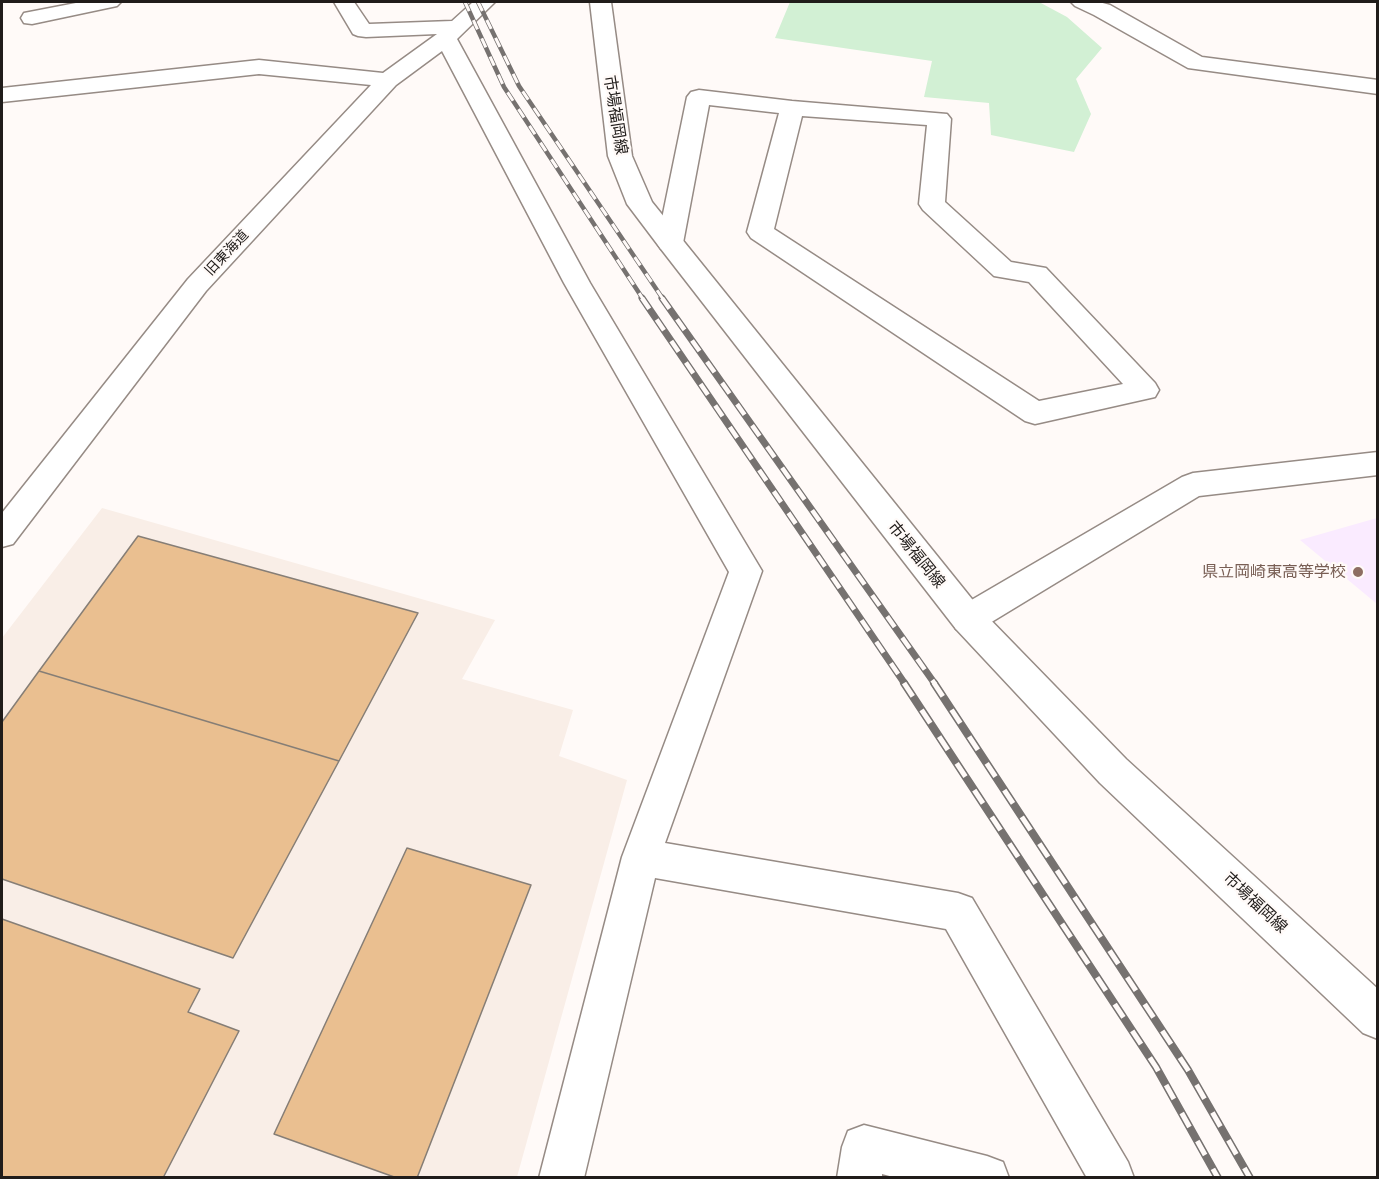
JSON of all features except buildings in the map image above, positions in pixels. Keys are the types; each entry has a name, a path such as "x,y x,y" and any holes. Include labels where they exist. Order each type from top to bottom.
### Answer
{"street":[{"path":"32,18 110,2"},
{"path":"344,2 361,29 366,31 451,32 577,283 746,571 641,857 561,1178"},
{"name":"旧東海道","path":"2,535 197,285 388,80 451,32 485,2"},
{"name":"市場福岡線","path":"600,2 620,156 640,204 968,619 1113,771 1377,1018"},
{"path":"1082,2 1102,10 1196,63 1377,87"},
{"path":"2,95 259,67 388,80"},
{"path":"670,243 699,97 792,108 939,119 932,204 1003,270 1037,274 1145,390 1035,413 760,232 792,108"},
{"path":"968,619 1193,485 1377,463"},
{"path":"641,857 958,912 1112,1178"},
{"path":"859,1178 864,1147 987,1178"}],"shaded area":[{"path":"102,508 495,620 462,679 573,710 559,756 627,780 517,1177 2,1177 2,638"},
{"name":"県立岡崎東高等学校","path":"1378,518 1377,604 1300,540"}],"green space":[{"path":"790,2 1039,2 1067,17 1102,48 1076,79 1091,114 1074,152 991,135 989,103 924,97 932,61 775,38"}],"railway":[{"path":"465,2 504,87 643,299"},
{"path":"478,2 519,86 663,299"},
{"path":"642,298 905,684"},
{"path":"662,298 935,684"},
{"path":"904,683 1156,1067 1218,1178"},
{"path":"934,683 1188,1070 1250,1178"}],"place":[{"name":"県立岡崎東高等学校","path":"1358,572"}]}
